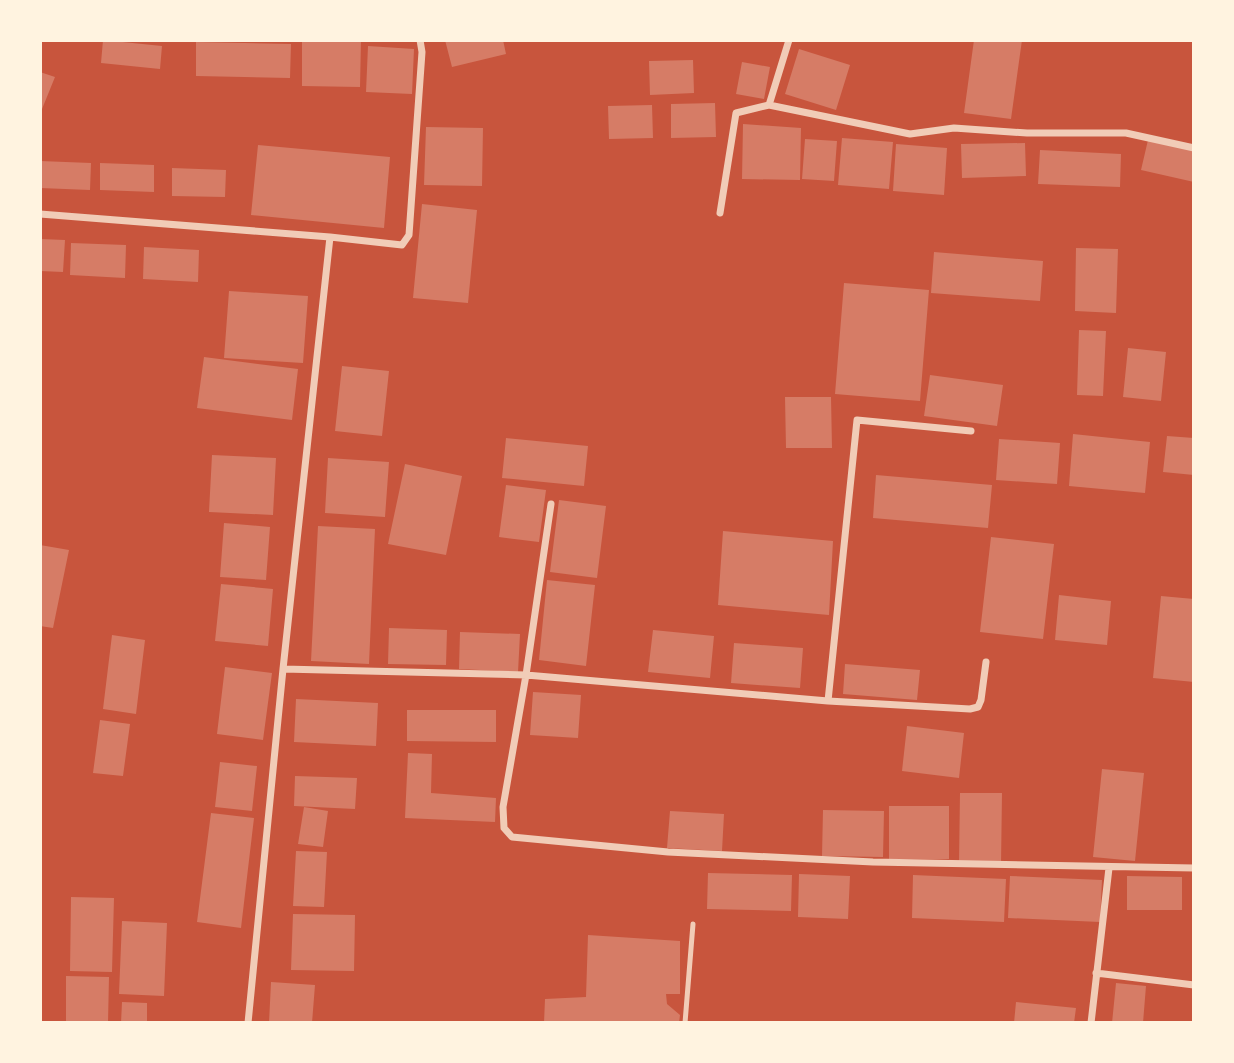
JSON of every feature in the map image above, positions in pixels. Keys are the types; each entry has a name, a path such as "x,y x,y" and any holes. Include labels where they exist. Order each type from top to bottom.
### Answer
{"street":[{"path":"40,214 402,245 409,235 422,52 420,40"},
{"path":"768,105 789,40"},
{"path":"720,213 736,113 768,105 910,134 954,128 1027,133 1126,133 1194,148"},
{"path":"248,1023 330,237"},
{"path":"828,701 857,420 971,431"},
{"path":"551,504 503,807 504,828 512,837 668,852 873,862 1194,868"},
{"path":"283,669 526,675 828,701 970,709 978,706 981,701 986,662"},
{"path":"1091,1023 1109,868"},
{"path":"1096,973 1194,985"}],"lane":[{"path":"685,1023 693,924"}],"building":[{"path":"103,40 162,46 160,69 101,63"},
{"path":"302,40 361,40 360,87 302,86"},
{"path":"445,40 503,40 506,54 452,67"},
{"path":"974,40 1022,40 1011,119 964,113"},
{"path":"196,42 291,44 290,78 196,76"},
{"path":"368,46 414,49 412,94 366,92"},
{"path":"799,49 850,65 836,110 785,94"},
{"path":"693,60 694,93 650,95 649,61"},
{"path":"742,62 770,67 764,99 736,94"},
{"path":"40,72 55,77 40,114"},
{"path":"715,103 716,137 671,138 671,104"},
{"path":"652,105 653,138 609,139 608,106"},
{"path":"743,124 801,128 800,180 742,179"},
{"path":"426,127 483,128 482,186 424,185"},
{"path":"842,138 893,142 889,189 838,185"},
{"path":"805,139 837,141 834,181 802,179"},
{"path":"1148,140 1194,151 1194,182 1141,170"},
{"path":"1025,143 1026,176 962,178 961,144"},
{"path":"896,144 947,148 944,195 893,191"},
{"path":"258,145 390,157 384,228 251,215"},
{"path":"1040,150 1121,154 1120,187 1038,184"},
{"path":"40,161 91,163 90,190 40,188"},
{"path":"100,163 154,165 154,192 100,190"},
{"path":"172,168 226,170 225,197 172,196"},
{"path":"422,204 477,210 468,303 413,298"},
{"path":"40,239 65,240 63,272 40,271"},
{"path":"71,243 126,245 125,278 70,275"},
{"path":"144,247 199,250 198,282 143,279"},
{"path":"1076,248 1118,249 1116,313 1075,311"},
{"path":"934,252 1043,261 1040,301 931,293"},
{"path":"844,283 929,290 920,401 835,394"},
{"path":"229,291 308,296 303,363 224,358"},
{"path":"1079,330 1106,331 1103,396 1077,395"},
{"path":"1128,348 1166,352 1161,401 1123,397"},
{"path":"204,357 298,369 292,420 197,408"},
{"path":"342,366 389,371 382,436 335,431"},
{"path":"930,375 1003,385 997,426 924,416"},
{"path":"785,397 831,397 832,448 786,448"},
{"path":"1073,434 1150,442 1145,493 1069,486"},
{"path":"1167,436 1194,438 1194,475 1163,472"},
{"path":"506,438 588,446 584,486 502,478"},
{"path":"999,439 1060,443 1057,484 996,480"},
{"path":"212,455 276,458 273,515 209,512"},
{"path":"328,458 389,462 385,517 325,513"},
{"path":"405,464 462,476 446,555 388,544"},
{"path":"876,475 992,485 988,528 873,518"},
{"path":"506,485 546,490 539,542 499,537"},
{"path":"559,500 606,506 597,578 550,572"},
{"path":"224,523 270,527 266,580 220,577"},
{"path":"318,526 375,529 369,664 311,661"},
{"path":"723,531 833,541 829,615 718,605"},
{"path":"991,537 1054,544 1043,639 980,632"},
{"path":"40,545 69,550 53,628 40,626"},
{"path":"547,580 595,585 586,666 539,660"},
{"path":"221,584 273,589 268,646 215,641"},
{"path":"1059,595 1111,601 1107,645 1055,640"},
{"path":"1161,596 1194,599 1194,682 1153,678"},
{"path":"389,628 447,630 446,665 388,664"},
{"path":"653,630 714,636 710,678 648,672"},
{"path":"460,632 520,634 518,672 459,669"},
{"path":"112,635 145,640 136,714 103,709"},
{"path":"734,643 803,648 800,688 731,683"},
{"path":"845,664 920,670 917,700 843,694"},
{"path":"225,667 272,673 263,740 217,734"},
{"path":"533,692 581,695 578,738 530,735"},
{"path":"296,699 378,703 376,746 294,742"},
{"path":"407,710 496,710 496,742 407,741"},
{"path":"100,720 130,724 123,776 93,773"},
{"path":"907,726 964,733 959,778 902,771"},
{"path":"408,753 432,754 431,793 496,798 495,822 405,818"},
{"path":"220,762 257,766 252,811 215,807"},
{"path":"1102,769 1144,773 1135,861 1093,857"},
{"path":"295,776 357,778 355,809 294,806"},
{"path":"960,793 1002,793 1001,865 959,864"},
{"path":"889,806 949,806 949,859 889,859"},
{"path":"304,807 328,811 323,847 298,844"},
{"path":"823,810 884,811 883,857 822,856"},
{"path":"670,811 724,814 722,851 667,848"},
{"path":"211,813 254,818 241,928 197,922"},
{"path":"296,851 327,852 324,907 293,906"},
{"path":"708,873 792,875 791,911 707,909"},
{"path":"799,874 850,876 848,919 798,917"},
{"path":"913,875 1006,879 1004,922 912,918"},
{"path":"1010,876 1102,880 1100,922 1008,918"},
{"path":"1127,876 1182,877 1182,910 1127,910"},
{"path":"71,897 114,898 112,972 70,971"},
{"path":"293,914 355,915 354,971 291,970"},
{"path":"122,921 167,923 164,996 119,994"},
{"path":"588,935 680,941 680,994 666,994 667,1004 680,1015 679,1023 544,1023 545,999 586,997"},
{"path":"66,976 109,977 108,1023 66,1023"},
{"path":"271,982 315,985 312,1023 269,1023"},
{"path":"1116,983 1146,986 1143,1023 1112,1023"},
{"path":"122,1002 147,1003 147,1023 121,1023"},
{"path":"1016,1002 1076,1008 1074,1023 1014,1023"}]}
